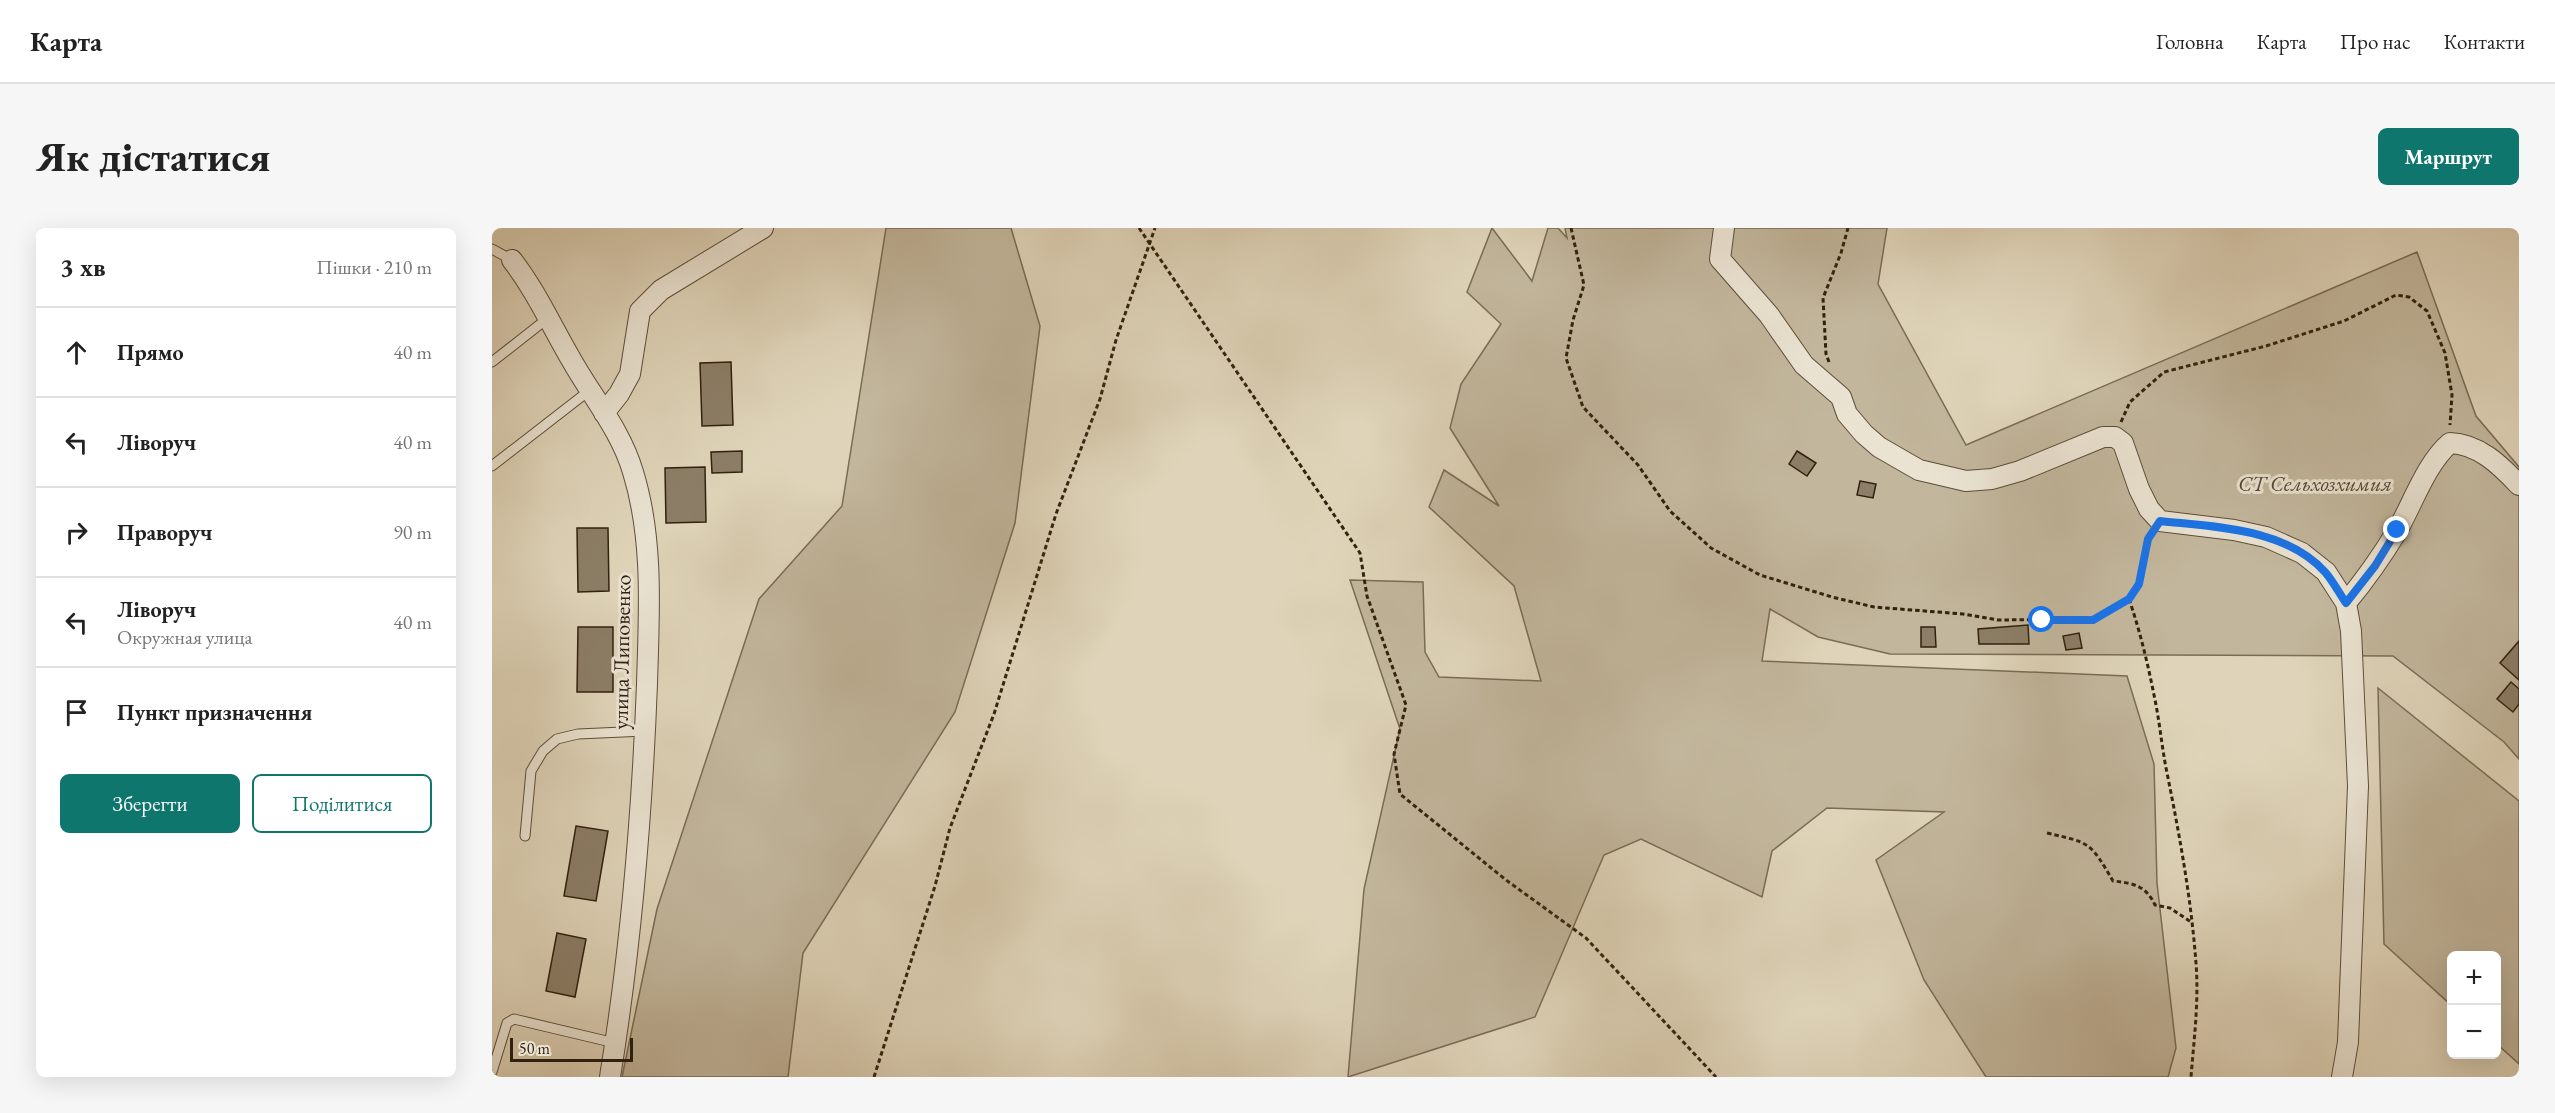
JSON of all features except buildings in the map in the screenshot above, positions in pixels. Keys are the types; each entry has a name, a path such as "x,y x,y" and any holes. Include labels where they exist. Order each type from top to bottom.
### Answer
{"street":[{"path":"604,413 619,394 630,374 640,311 661,290 763,228"},
{"path":"1724,228 1720,259 1769,315 1804,365 1841,397 1847,414 1864,434 1899,459 1940,476 1966,481 1992,479 2020,471 2103,437 2115,437 2123,443 2139,489 2149,509 2160,521 2234,530 2266,537 2302,553 2326,573 2346,603 2351,632 2358,786 2348,1042 2342,1077"},
{"name":"улица Липовенко","path":"512,260 527,279 624,447 640,500 645,532 649,617 641,802 624,993 610,1077"},
{"path":"2346,603 2375,566 2438,458 2450,443 2462,444 2480,451 2519,485"}],"lane":[{"path":"492,249 512,260"},
{"path":"492,363 548,318"},
{"path":"492,466 590,390"},
{"path":"525,836 531,771 543,751 557,739 578,734 645,731"},
{"path":"492,1072 507,1023 513,1019 615,1043"}],"path":[{"path":"1138,228 1360,554 1367,596 1406,705 1394,754 1400,794 1506,880 1586,939 1716,1077"},
{"path":"874,1077 935,886 950,828 994,714 1056,513 1100,399 1116,340 1155,228"},
{"path":"1572,228 1584,285 1573,320 1566,358 1583,407 1638,465 1670,511 1711,548 1760,575 1874,607 1963,614 1998,620 2093,620 2129,599 2139,584 2148,539 2160,521"},
{"path":"1830,365 1826,354 1822,298 1841,253 1848,228"},
{"path":"2115,437 2130,402 2163,372 2265,346 2344,321 2396,295 2409,297 2427,310 2445,353 2452,394 2450,443"},
{"path":"2129,599 2143,640 2157,707 2166,767 2177,815 2191,922 2196,964 2196,1018 2191,1077"},
{"path":"2047,832 2080,840 2092,847 2114,881 2129,882 2149,892 2155,905 2170,908 2191,922"}],"green space":[{"path":"886,228 1011,228 1040,326 1015,523 955,712 803,953 788,1077 622,1077 657,909 759,599 842,506"},
{"name":"СТ Сельхозхимия","path":"1492,228 1532,281 1548,228 1558,228 1567,238 1565,228 1887,228 1878,284 1966,445 2417,252 2476,416 2519,467 2519,759 2504,742 2393,656 1890,654 1818,637 1770,609 1762,661 2127,676 2154,764 2157,883 2176,1048 2168,1077 1986,1077 1924,980 1876,860 1944,812 1827,808 1772,851 1762,897 1641,839 1604,855 1535,1017 1348,1077 1364,889 1400,729 1350,580 1423,582 1425,652 1439,677 1541,681 1514,586 1429,507 1444,470 1499,506 1450,428 1461,384 1501,324 1467,292"},
{"path":"2378,688 2519,801 2519,1064 2501,1048 2501,951 2447,951 2447,1001 2384,944"}],"route":[{"path":"2042,620 2093,620 2129,599 2139,584 2148,539 2160,521 2234,530 2266,537 2302,553 2326,573 2346,603 2375,566 2397,530"}]}
